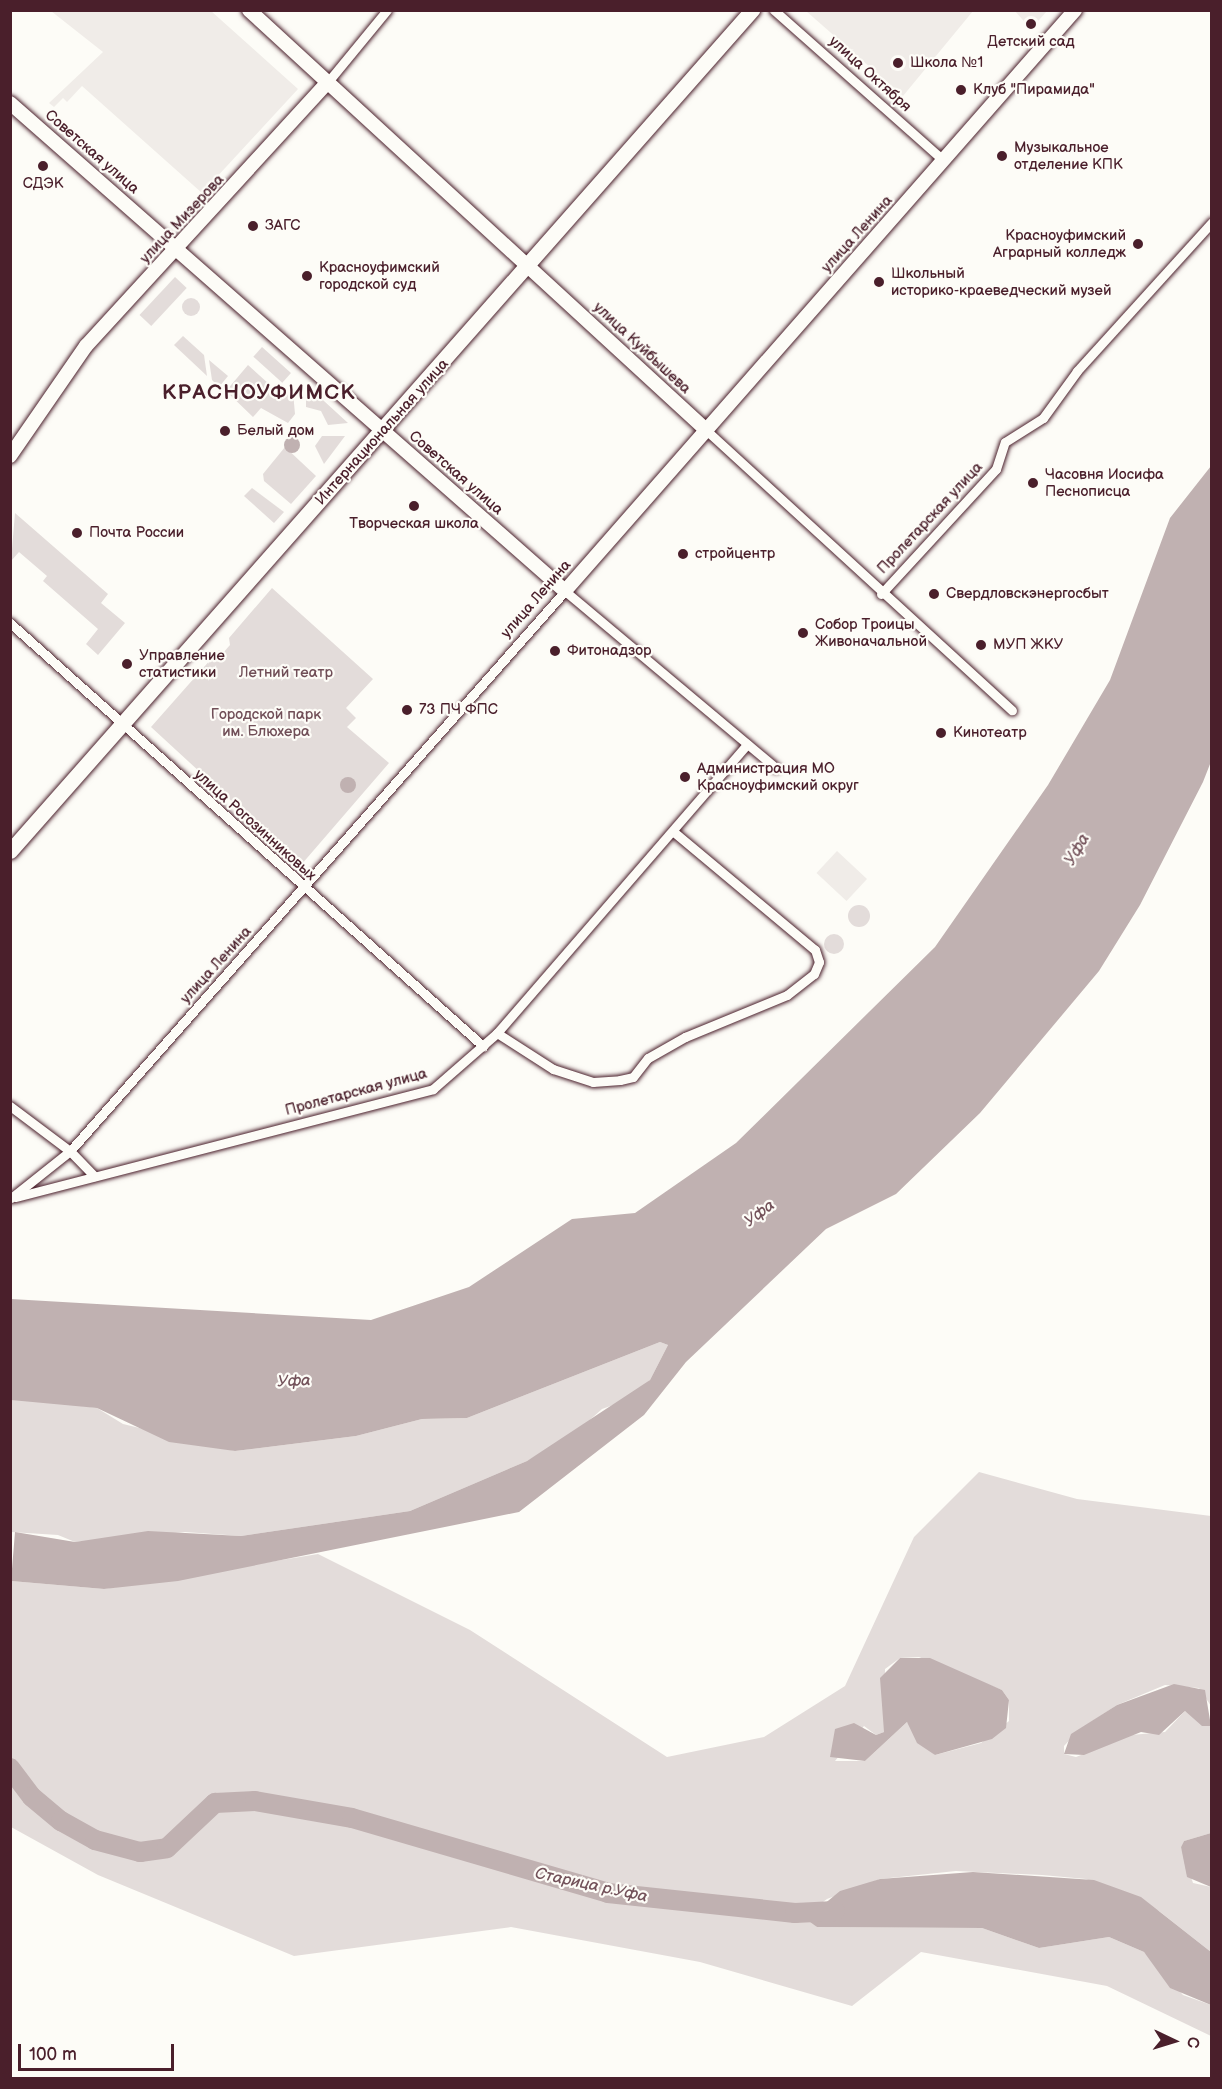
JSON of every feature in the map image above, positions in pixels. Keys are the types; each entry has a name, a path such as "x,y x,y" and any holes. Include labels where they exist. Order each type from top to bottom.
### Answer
{"main road":[{"name":"улица Куйбышева","path":"249,10 530,265 706,430"},
{"name":"Интернациональная улица","path":"10,851 124,727 752,10"},
{"name":"улица Ленина","path":"565,591 1075,10"},
{"name":"улица Мизерова","path":"10,456 66,369 327,83"},
{"name":"Советская улица","path":"10,103 565,591"}],"street":[{"name":"улица Мизерова","path":"327,83 387,10"},
{"name":"улица Октября","path":"774,10 944,161"},
{"name":"Пролетарская улица","path":"881,594 996,469 1005,442 1043,418 1077,371 1212,222"},
{"name":"улица Куйбышева","path":"706,430 881,594 1012,710"},
{"name":"Советская улица","path":"565,591 776,768"},
{"name":"улица Ленина","path":"11,1198 70,1151 305,891 565,591"},
{"name":"улица Рогозинниковых","path":"10,623 305,891 483,1046"},
{"name":"Пролетарская улица","path":"11,1198 433,1089 497,1033 674,832 747,744"},
{"path":"497,1033 554,1069 593,1082 620,1080 633,1077 648,1058 685,1037 796,990 818,966 815,950 674,832"},
{"path":"10,1106 70,1151 93,1176"}],"shaded area":[{"path":"51,11 211,11 298,89 202,193 82,86 67,102 63,98 54,107 49,103 103,52"},
{"name":"Школа №1","path":"806,11 973,11 903,96"},
{"name":"Детский сад","path":"1015,11 1047,11 1031,29"},
{"path":"837,851 867,879 847,901 817,873"}],"green space":[{"path":"175,277 187,288 151,326 140,315"},
{"path":"191,298 197,301 200,307 197,313 191,316 185,313 182,307 185,301"},
{"path":"183,336 204,355 207,376 174,345"},
{"path":"262,347 291,373 282,383 253,357"},
{"path":"209,360 228,376 219,387 212,380"},
{"path":"248,365 279,393 293,392 295,414 288,423 261,408 253,417 226,391"},
{"path":"312,390 348,423 328,425 321,411 306,407 306,391"},
{"path":"322,436 345,436 324,464 315,446"},
{"path":"285,447 316,476 291,504 264,481 263,474"},
{"path":"252,488 284,512 274,523 244,496"},
{"path":"15,513 108,594 101,603 125,623 98,655 86,644 98,629 43,581 47,576 19,552 11,561"},
{"name":"Городской парк им. Блюхера","path":"272,588 373,679 346,708 356,718 347,727 389,763 301,865 151,727 219,650 223,653 230,645 229,638"},
{"path":"859,905 867,908 870,916 867,924 859,927 851,924 848,916 851,908"},
{"path":"834,934 841,937 844,944 841,951 834,954 827,951 824,944 827,937"},
{"path":"660,1342 668,1345 650,1380 627,1400 602,1409 573,1435 527,1461 410,1511 241,1536 185,1532 75,1542 58,1535 11,1532 10,1400 15,1397 97,1408 123,1424 235,1451 356,1436 422,1419 467,1418"},
{"path":"979,1472 1077,1499 1211,1516 1211,1706 1199,1688 1165,1685 1117,1705 1080,1729 1064,1746 1064,1754 1076,1757 1131,1735 1165,1732 1185,1711 1211,1726 1211,1833 1184,1841 1181,1847 1193,1883 1211,1887 1211,1952 1159,1911 1086,1879 956,1871 880,1879 827,1899 808,1913 817,1927 982,1928 1039,1948 1109,1937 1144,1952 1183,1995 1211,2005 1211,2036 1107,1986 921,1952 852,2006 700,1962 511,1927 294,1956 98,1875 11,1827 11,1581 104,1589 318,1554 470,1630 667,1757 764,1737 845,1686 914,1537","holes":["919,1657 1002,1690 1009,1700 1009,1721 981,1743 935,1755 907,1722 865,1761 835,1761 864,1726 876,1735 884,1732 885,1669 900,1658"]}],"water":[{"path":"289,437 295,437 300,445 298,451 289,453 284,448 284,442"},
{"name":"Уфа","path":"1211,466 1212,759 1203,782 1140,905 1099,971 980,1113 896,1194 826,1229 686,1362 644,1415 519,1512 178,1581 104,1589 11,1581 15,1532 75,1542 148,1531 241,1536 410,1511 527,1461 650,1380 668,1345 660,1342 467,1418 422,1419 356,1436 235,1451 169,1442 97,1408 11,1400 11,1299 371,1320 469,1287 572,1219 635,1213 736,1143 935,947 1048,785 1110,680 1170,518"},
{"path":"348,777 356,785 348,793 340,785"},
{"path":"900,1658 930,1658 1002,1690 1009,1700 1006,1728 992,1739 935,1755 917,1743 907,1722 865,1761 830,1757 835,1729 854,1723 876,1735 884,1732 880,1678"},
{"path":"1174,1684 1205,1690 1211,1726 1202,1726 1185,1711 1159,1735 1141,1732 1084,1755 1064,1754 1071,1734 1117,1705"},
{"path":"1211,1833 1212,1887 1187,1877 1181,1847 1184,1841"},
{"path":"973,1872 1094,1880 1141,1897 1211,1952 1211,2005 1170,1988 1144,1952 1109,1937 1039,1948 982,1928 817,1927 806,1919 840,1891 880,1879"}],"waterway":[{"name":"Старица р.Уфа","path":"10,1768 32,1797 61,1821 95,1840 140,1852 167,1848 215,1803 255,1801 352,1818 608,1893 795,1913 835,1911"}],"place":[{"name":"Детский сад","path":"1031,24"},
{"name":"Школа №1","path":"898,63"},
{"name":"Клуб \"Пирамида\"","path":"961,90"},
{"name":"Музыкальное отделение КПК","path":"1002,156"},
{"name":"СДЭК","path":"43,166"},
{"name":"ЗАГС","path":"253,226"},
{"name":"Красноуфимский Аграрный колледж","path":"1138,244"},
{"name":"Красноуфимский городской суд","path":"307,276"},
{"name":"Школьный историко-краеведческий музей","path":"879,282"},
{"name":"Белый дом","path":"225,431"},
{"name":"Часовня Иосифа Песнописца","path":"1033,483"},
{"name":"Творческая школа","path":"414,506"},
{"name":"Почта России","path":"77,533"},
{"name":"стройцентр","path":"683,554"},
{"name":"Свердловскэнергосбыт","path":"934,594"},
{"name":"Собор Троицы Живоначальной","path":"803,633"},
{"name":"МУП ЖКУ","path":"981,645"},
{"name":"Фитонадзор","path":"555,651"},
{"name":"Управление статистики","path":"127,664"},
{"name":"73 ПЧ ФПС","path":"407,710"},
{"name":"Кинотеатр","path":"941,733"},
{"name":"Администрация МО Красноуфимский округ","path":"685,777"}],"district":[{"name":"КРАСНОУФИМСК","path":"259,393"}],"park label":[{"name":"Летний театр","path":"286,673"}]}
